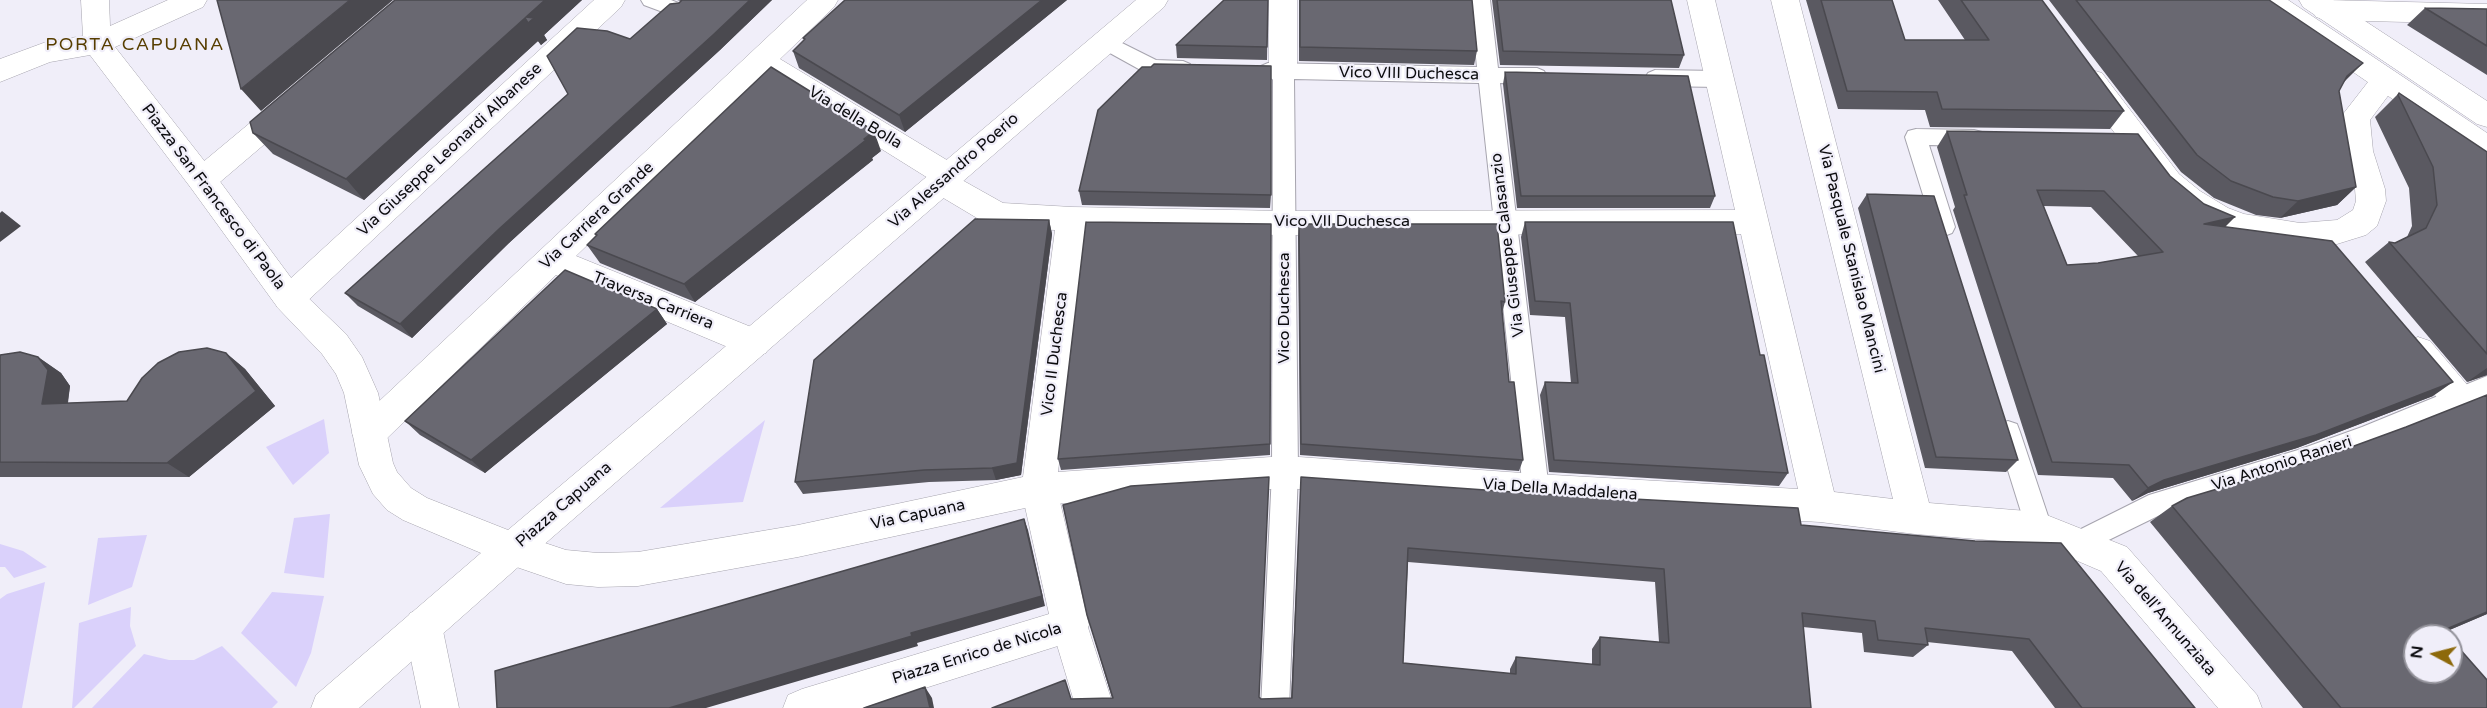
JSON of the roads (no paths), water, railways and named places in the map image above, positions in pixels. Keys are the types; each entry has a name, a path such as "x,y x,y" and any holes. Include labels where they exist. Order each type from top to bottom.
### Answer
{"street":[{"path":"95,0 97,44"},
{"path":"0,70 46,52 97,44 193,0"},
{"name":"Via Giuseppe Leonardi Albanese","path":"289,299 611,0"},
{"name":"Via Carriera Grande","path":"369,433 824,0"},
{"name":"Via Alessandro Poerio","path":"754,343 1154,0"},
{"name":"Vico Duchesca","path":"1283,0 1283,72"},
{"path":"1701,0 1751,222 1820,506"},
{"name":"Via Pasquale Stanislao Mancini","path":"1785,0 1915,518"},
{"path":"2268,0 2487,148"},
{"path":"2319,5 2487,14"},
{"path":"2319,5 2487,116"},
{"name":"Piazza San Francesco di Paola","path":"97,44 202,180 289,299 334,344 350,367 360,393 369,433"},
{"path":"2074,56 2124,140 2168,182 2189,200 2217,217 2240,226 2267,232 2319,235 2355,226 2366,217 2369,211 2370,189 2358,151 2355,118 2385,81"},
{"name":"Via della Bolla","path":"762,61 945,179"},
{"path":"202,180 309,90"},
{"name":"Vico VII Duchesca","path":"945,179 998,215 1072,219 1285,223 1751,222"},
{"name":"Vico II Duchesca","path":"1070,625 1039,489 1072,219"},
{"path":"2319,235 2342,262"},
{"name":"Traversa Carriera","path":"551,259 754,343"},
{"path":"2396,325 2457,397"},
{"name":"Piazza Capuana","path":"512,549 754,343"},
{"path":"330,708 512,549 432,517 399,499 385,483 376,465 369,433"},
{"name":"Via Della Maddalena","path":"1039,489 1285,472 1536,490 1820,506 1915,518 2039,528 2078,543"},
{"name":"Via Capuana","path":"798,541 1039,489"},
{"name":"Piazza Capuana","path":"512,549 566,567 598,570 638,569 798,541"},
{"name":"Via dell'Annunziata","path":"2078,543 2114,559 2243,708"},
{"name":"Piazza Enrico de Nicola","path":"802,708 1070,625 1095,708"},
{"path":"423,626 440,708"}],"lane":[{"path":"651,0 679,11"},
{"name":"Via Giuseppe Calasanzio","path":"1480,0 1536,490"},
{"path":"1106,42 1153,68 1201,69"},
{"name":"Vico VIII Duchesca","path":"1248,71 1557,77"},
{"name":"Vico Duchesca","path":"1275,708 1285,472 1283,72"},
{"path":"1638,78 1719,79"},
{"path":"1950,248 1916,137 1997,139"},
{"name":"Via Antonio Ranieri","path":"2078,543 2158,503 2298,461 2349,443 2487,386"},
{"path":"2000,405 2039,528"}],"district":[{"name":"PORTA CAPUANA","path":"135,45"}]}
